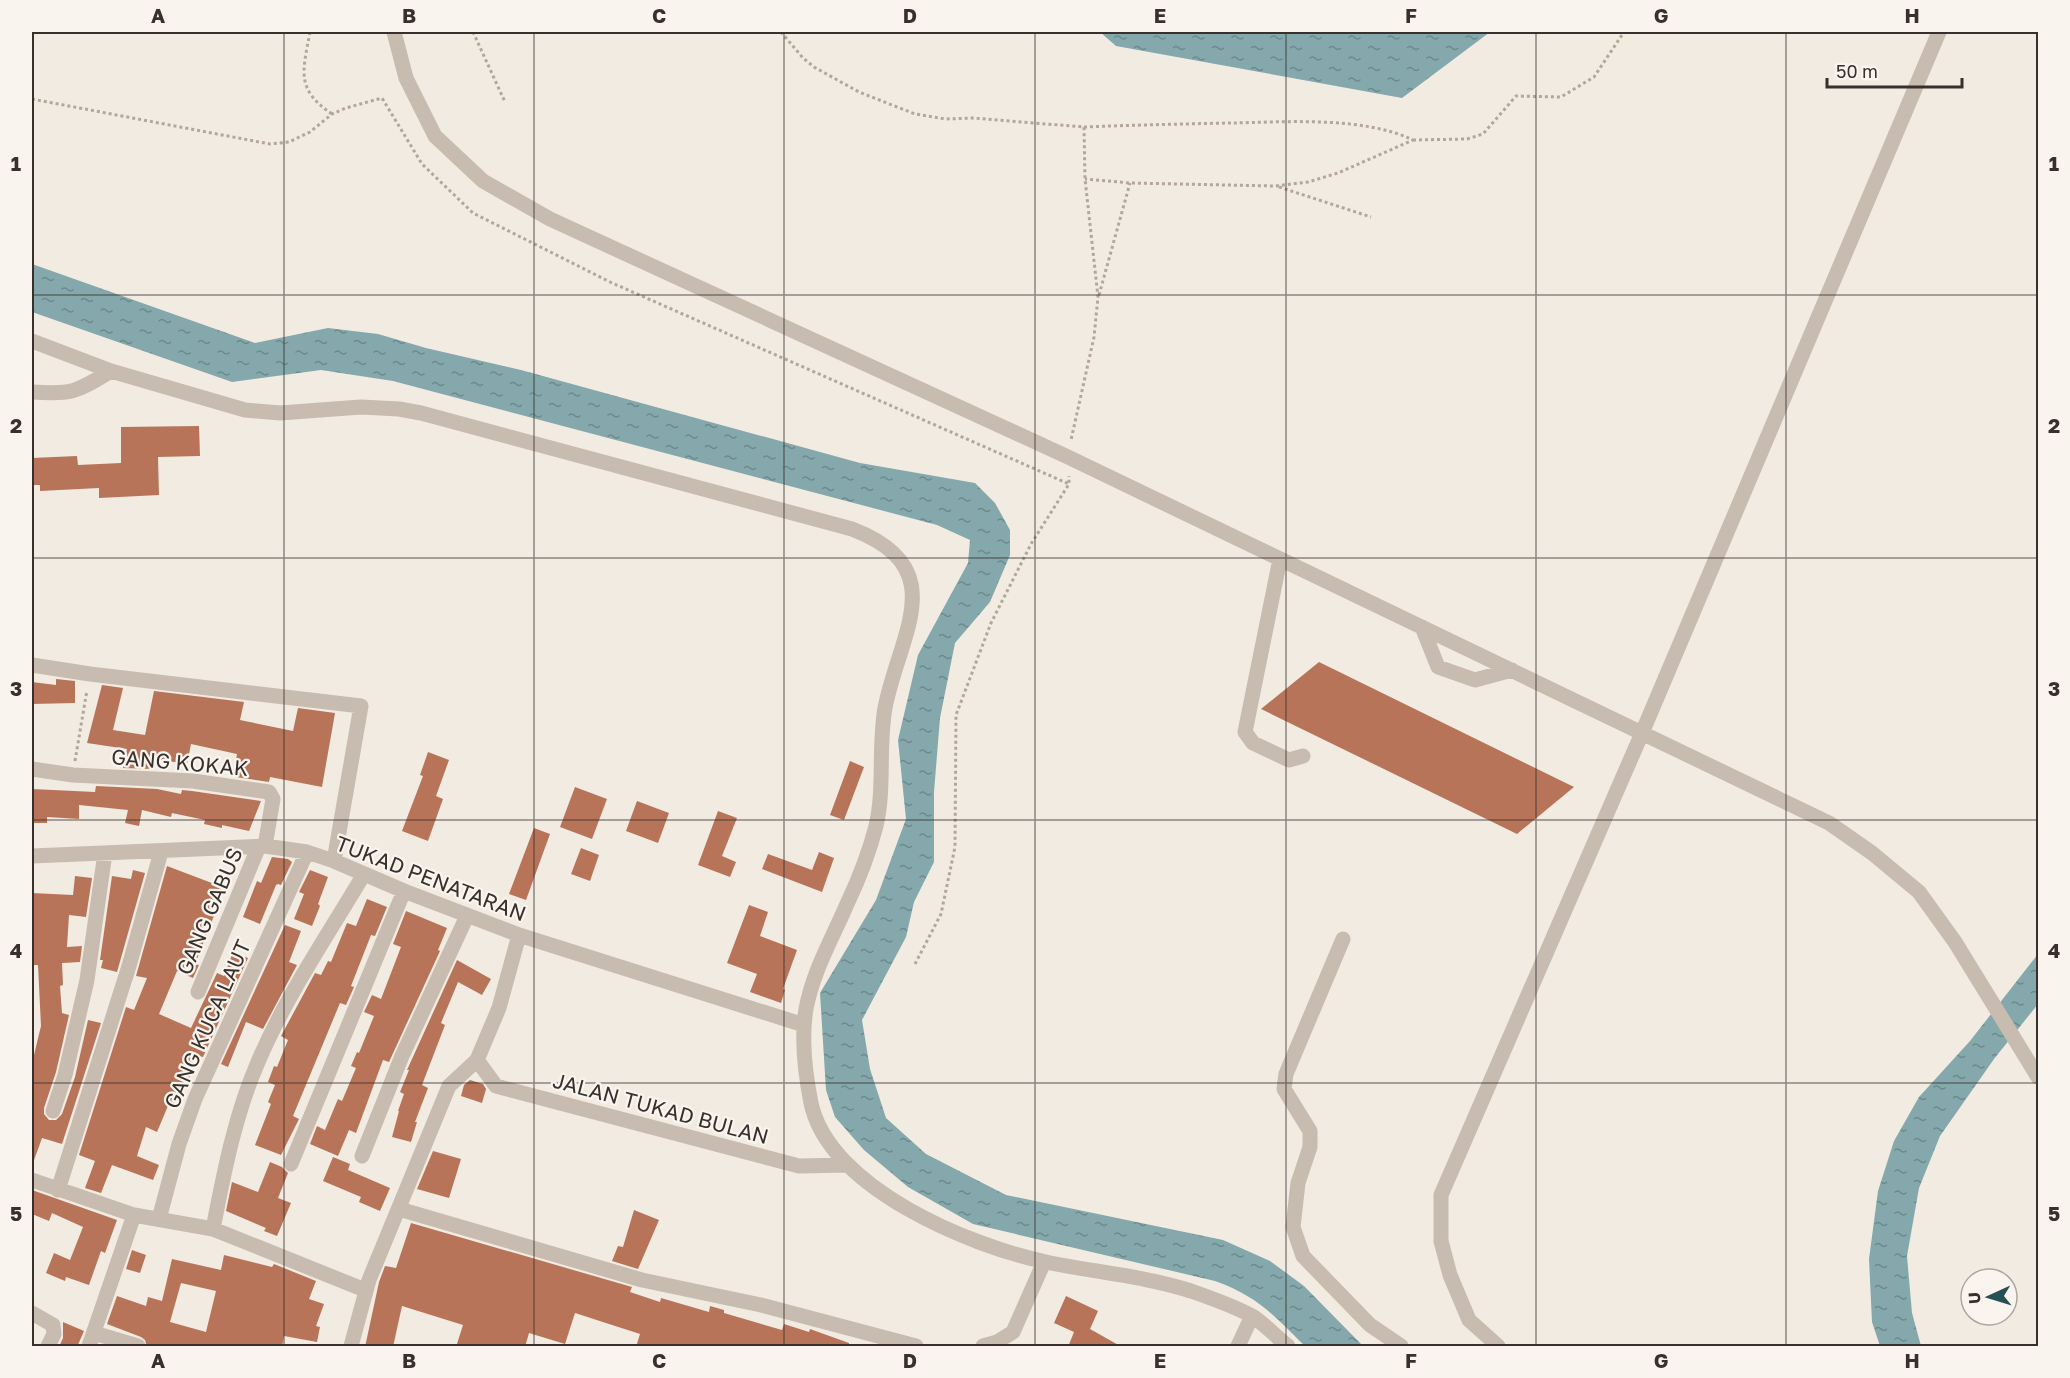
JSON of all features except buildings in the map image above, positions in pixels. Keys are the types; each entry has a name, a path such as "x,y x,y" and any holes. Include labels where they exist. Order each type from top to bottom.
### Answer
{"street":[{"path":"393,32 406,78 435,136 483,181 550,219 1068,457 1829,823 1872,853 1919,892 1955,942 2038,1077"},
{"path":"1498,1347 1469,1320 1450,1275 1441,1241 1441,1195 1642,733 1939,32"},
{"path":"32,341 111,371 222,405 262,413 361,407 421,413 852,529 867,534 895,553 910,579 912,616 885,710 878,816 864,863 816,972 804,1025 804,1056 811,1106 827,1143 848,1165 883,1194 931,1222 972,1239 1044,1262 1163,1283 1193,1292 1252,1316 1288,1347"},
{"path":"32,392 63,394 80,390 111,371"},
{"path":"1280,559 1245,732 1253,743 1289,760 1303,756"},
{"path":"1422,627 1438,667 1475,680 1512,670"},
{"path":"32,665 361,706 334,861"},
{"name":"GANG KOKAK","path":"32,769 74,775 193,781 269,792 273,796 273,803 262,846"},
{"name":"TUKAD PENATARAN","path":"32,856 262,846 307,852 519,935 804,1025"},
{"name":"GANG GABUS","path":"198,992 262,846"},
{"path":"58,1190 129,966 161,852"},
{"name":"GANG KUCA LAUT","path":"159,1219 170,1173 195,1099 307,852"},
{"path":"53,1111 65,1075 87,980 105,853"},
{"path":"213,1229 237,1118 257,1064 288,1002 364,874"},
{"path":"291,1164 404,891"},
{"path":"362,1156 402,1056 467,916"},
{"path":"351,1347 365,1290 449,1086 477,1060 499,1008 519,935"},
{"path":"1343,939 1286,1074 1284,1089 1310,1131 1310,1147 1298,1183 1293,1227 1303,1256 1370,1325 1401,1347"},
{"name":"JALAN TUKAD BULAN","path":"477,1060 496,1086 799,1166 848,1165"},
{"path":"32,1180 134,1215 213,1229 365,1290"},
{"path":"399,1209 642,1280 761,1305 916,1347"},
{"path":"134,1215 92,1340 138,1347"},
{"path":"983,1347 998,1342 1013,1332 1044,1262"},
{"path":"32,1312 54,1327 54,1334 48,1347"},
{"path":"1238,1347 1252,1316"}],"path":[{"path":"310,32 304,65 306,89 317,104 332,114"},
{"path":"473,32 505,102"},
{"path":"1085,180 1275,186 1308,182 1338,173 1413,140 1467,139 1483,134 1516,96 1561,98 1594,77 1624,32"},
{"path":"32,99 270,144 289,142 310,132 332,114 382,98 422,164 473,213 621,287 1069,484"},
{"path":"1084,127 1300,121 1360,126 1401,134 1413,140"},
{"path":"1098,297 1130,183"},
{"path":"1275,186 1371,217"},
{"path":"74,775 90,674"}],"water":[{"path":"1100,32 1490,32 1402,98 1116,46"},
{"path":"32,264 255,343 328,328 378,334 426,348 521,370 860,463 975,483 995,503 1010,530 1010,555 990,602 955,643 940,718 934,792 934,862 914,902 906,937 862,1020 870,1069 886,1118 926,1154 1006,1195 1223,1240 1270,1261 1304,1286 1363,1346 1305,1346 1254,1300 1215,1281 973,1224 908,1187 864,1150 835,1117 826,1090 820,993 876,900 906,819 898,740 918,655 968,563 970,540 937,525 393,381 321,370 232,382 32,312"},
{"path":"2038,954 2038,1004 1994,1059 1940,1136 1919,1188 1907,1256 1912,1313 1921,1346 1880,1346 1872,1322 1869,1259 1878,1191 1894,1141 1919,1097 1970,1041"}]}
